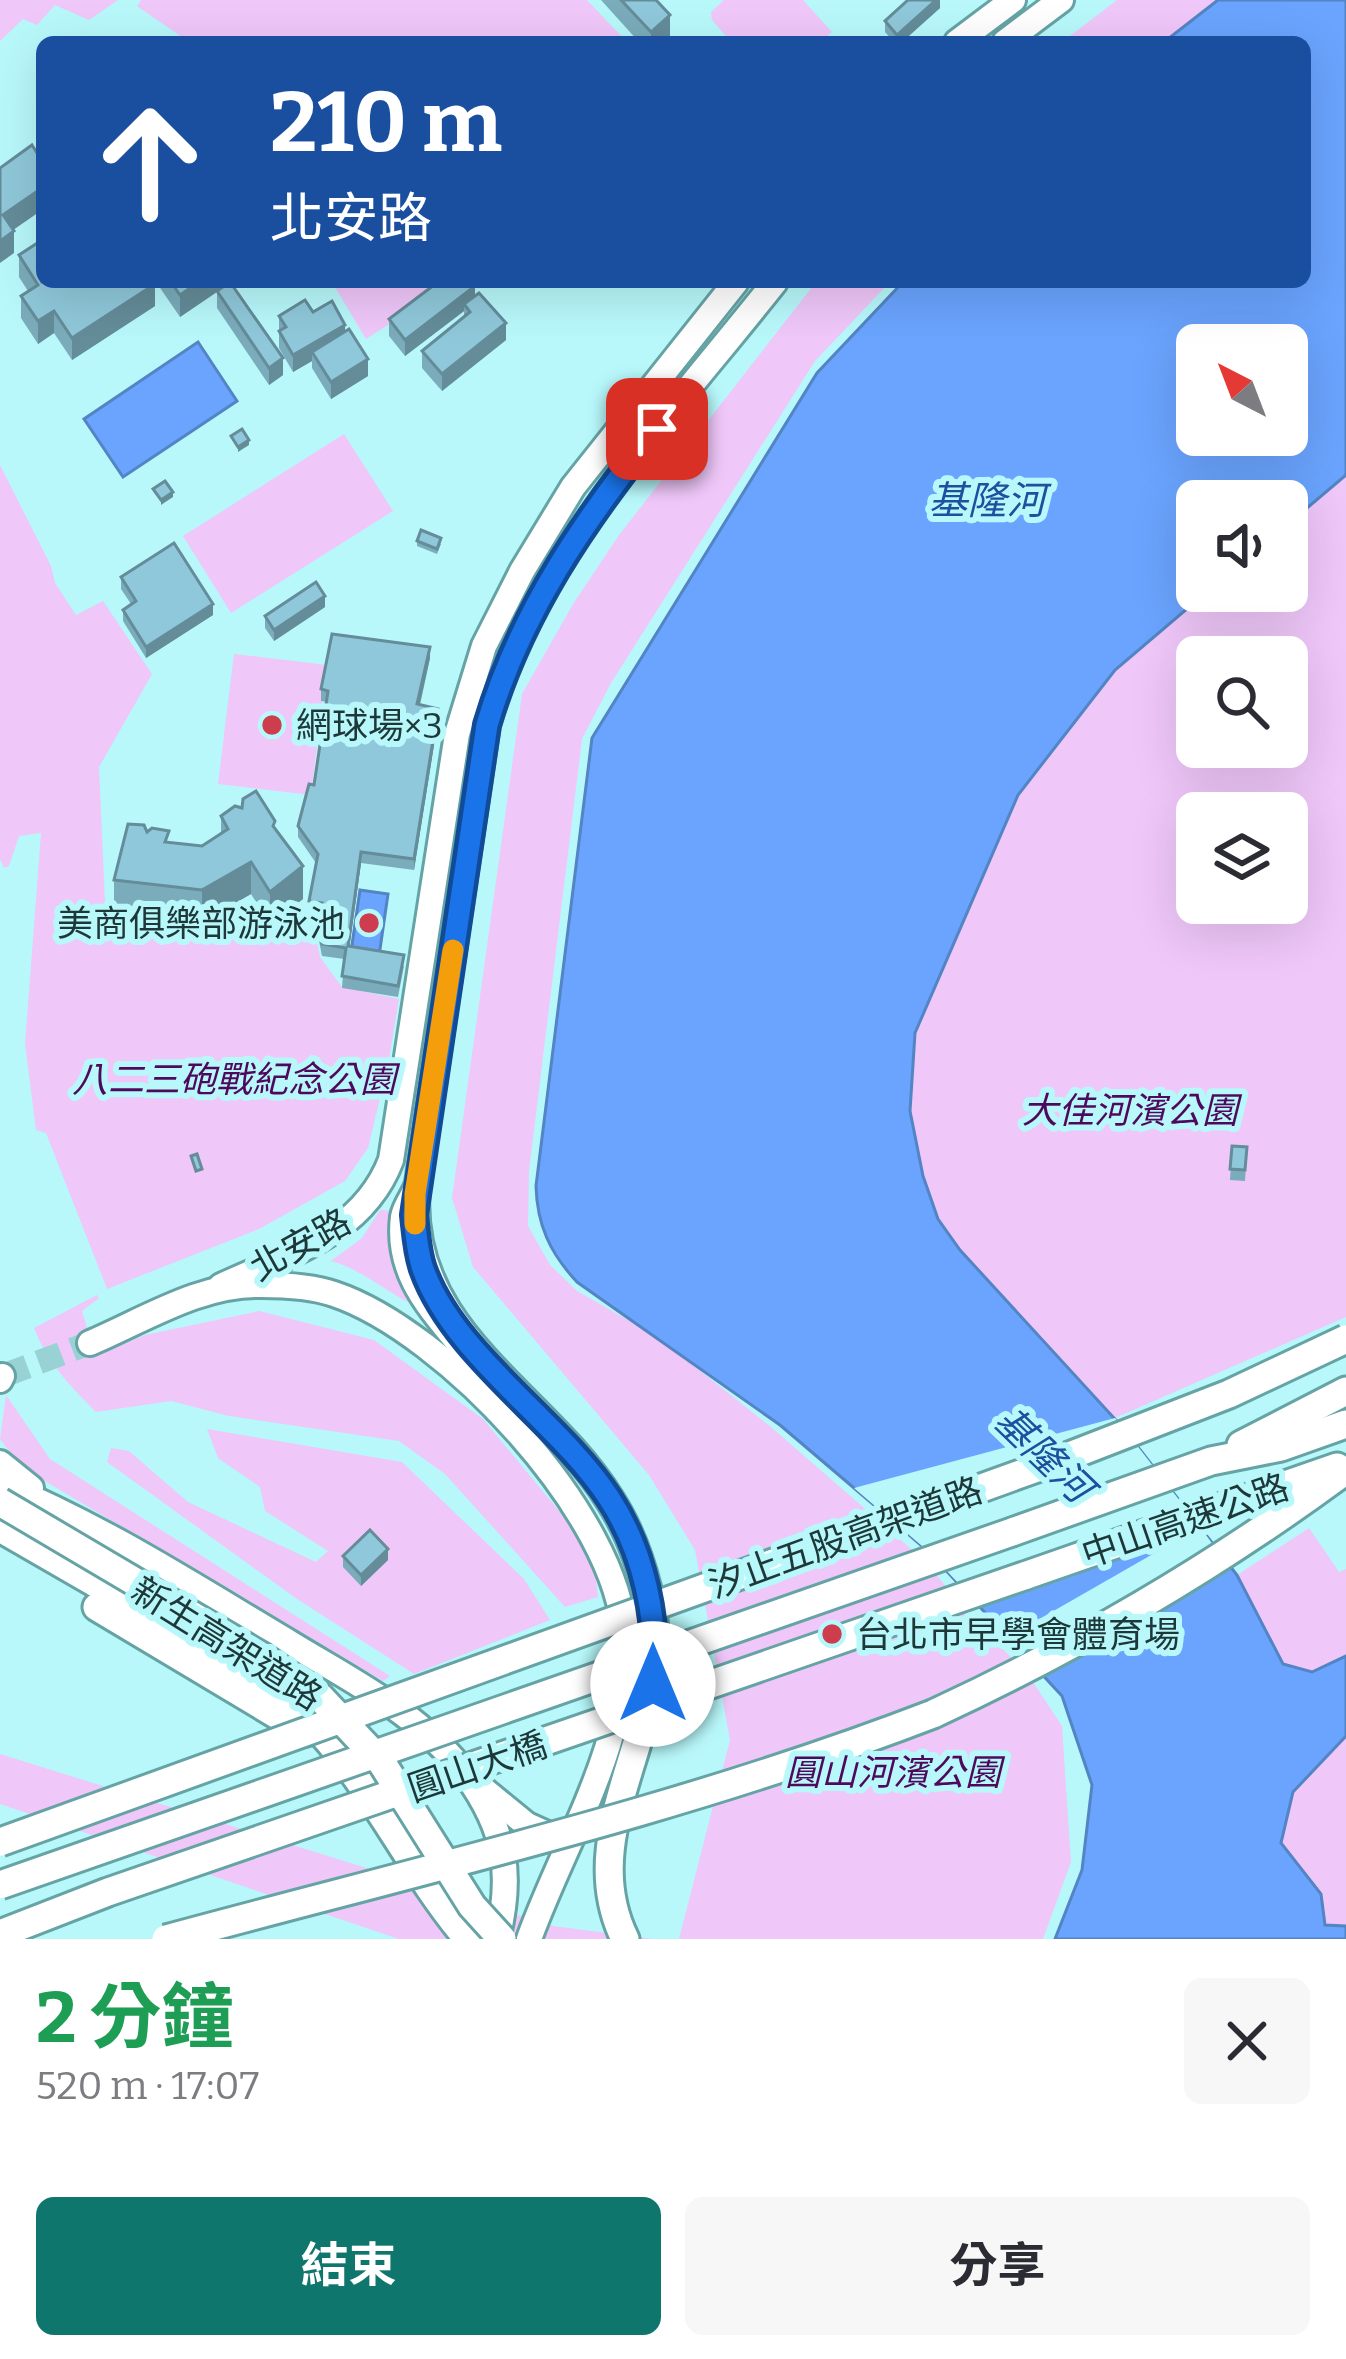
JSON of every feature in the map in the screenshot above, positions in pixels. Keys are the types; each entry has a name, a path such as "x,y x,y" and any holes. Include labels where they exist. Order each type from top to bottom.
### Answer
{"highway":[{"path":"415,1194 417,1246 441,1304 583,1463 610,1499 631,1539 652,1615 656,1649 653,1684 612,1833 607,1885 626,1939"},
{"name":"汐止五股高架道路","path":"0,1842 1058,1460 1229,1394 1346,1339"},
{"path":"1211,1461 1346,1391"},
{"name":"中山高速公路","path":"1012,1532 1211,1461 1281,1447 1346,1424"},
{"path":"166,1939 701,1796 933,1714 1162,1597 1256,1537 1346,1467"},
{"name":"中山高速公路","path":"1024,1576 1346,1467"},
{"name":"新生高架道路","path":"0,1502 264,1658 320,1697 382,1763 472,1906 499,1936"},
{"name":"新生高架道路","path":"0,1528 272,1687 318,1726 356,1773 468,1939"},
{"name":"圓山大橋","path":"0,1885 1012,1532"},
{"path":"0,1552 266,1707 356,1773"},
{"name":"圓山大橋","path":"0,1934 108,1892 1024,1576"}],"main road":[{"path":"965,36 1013,0"},
{"path":"1013,36 1061,0"},
{"name":"北安路","path":"90,1343 336,1231 365,1207 381,1185 391,1160 457,734 484,646 573,487 731,288"},
{"path":"497,1410 492,1389 429,1308 403,1247 403,1213 415,1194 487,725 508,657 598,503 770,288"},
{"path":"221,1286 307,1288 350,1301 400,1330 497,1410 581,1512 606,1560 625,1634 612,1727 593,1788 529,1939"},
{"path":"0,1463 51,1505"},
{"path":"0,1484 51,1505 388,1703 527,1825 569,1843"},
{"path":"466,1776 502,1846 508,1897 499,1936"}],"green space":[{"path":"0,0 118,0 89,20 55,5 37,25 23,19 0,41"},
{"path":"141,0 587,0 621,36 180,36 137,6"},
{"path":"724,0 803,0 832,32 827,36 726,36 711,12"},
{"path":"1117,0 1234,0 1180,36 1070,36"},
{"path":"336,288 445,288 366,339"},
{"name":"圓山河濱公園","path":"811,288 884,288 815,361 611,683 582,739 529,1171 528,1226 550,1265 577,1291 656,1336 771,1427 925,1561 972,1618 1027,1673 1062,1726 1071,1862 1043,1939 679,1939 730,1740 695,1550 649,1475 473,1267 452,1198 522,694 619,535"},
{"path":"344,434 393,511 231,613 183,536"},
{"name":"八二三砲戰紀念公園","path":"0,465 55,583 76,615 103,601 152,674 99,767 106,924 301,928 304,933 315,933 320,957 342,987 399,999 383,1096 368,1148 345,1181 259,1229 107,1289 46,1133 36,1130 25,1044 41,833 19,836 9,866 4,868 0,859"},
{"name":"大佳河濱公園","path":"1346,475 1346,1317 1115,1418 960,1250 938,1219 923,1176 910,1111 915,1033 1018,795 1115,670 1183,612 1308,612 1308,507"},
{"name":"網球場×3","path":"234,654 327,665 311,795 218,784"},
{"path":"380,1210 395,1211 406,1287 414,1305 331,1261 362,1238"},
{"path":"97,1295 82,1311 95,1355 145,1335 259,1311 374,1340 483,1419 593,1552 598,1597 565,1607 445,1474 399,1441 229,1416 171,1401 96,1412 53,1363 34,1328"},
{"path":"6,1395 50,1459 390,1676 383,1681 21,1467 0,1439"},
{"path":"207,1429 402,1462 524,1579 550,1620 414,1674 297,1599 107,1462 111,1448 129,1451 188,1502 316,1562 328,1551 265,1511 260,1487 218,1458"},
{"path":"1309,1528 1339,1572 1346,1569 1346,1656 1312,1673 1284,1664 1237,1575"},
{"path":"1346,1736 1345,1928 1325,1926 1281,1843 1293,1792"},
{"path":"0,1754 553,1926 653,1939 399,1939 0,1804"}],"water":[{"name":"基隆河","path":"1218,0 1346,0 1346,475 1308,507 1308,480 1176,480 1176,612 1183,612 1115,670 1018,795 915,1033 910,1111 923,1176 938,1219 960,1250 1124,1429 1237,1575 1283,1664 1312,1672 1346,1656 1346,1736 1293,1792 1281,1843 1321,1894 1325,1925 1346,1926 1346,1939 1055,1939 1082,1870 1092,1785 1062,1696 929,1552 780,1425 577,1282 559,1260 539,1213 536,1186 592,738 817,373 897,288 1311,288 1311,36 1172,36"},
{"path":"198,342 237,401 123,477 84,419"},
{"name":"美商俱樂部游泳池","path":"360,890 388,894 379,956 351,952"}],"pier":[{"path":"1115,1418 1124,1429 889,1518 854,1488"},
{"path":"1129,1435 1197,1523 974,1600 894,1522"},
{"path":"1200,1527 1220,1554 1033,1665 1008,1637"},
{"path":"0,1812 265,1903 132,1939 0,1939"}],"building":[{"path":"621,0 656,0 670,15 651,32"},
{"path":"908,0 936,0 897,35 885,21"},
{"path":"32,145 36,151 36,192 3,215 14,231 0,241 0,168"},
{"path":"36,244 36,282 19,255"},
{"path":"36,286 149,288 72,338 54,311 38,321 21,296"},
{"path":"234,288 283,358 269,368 217,291"},
{"path":"430,288 472,288 405,340 389,319"},
{"path":"479,293 506,323 442,374 422,351 470,312 464,304"},
{"path":"305,300 313,312 332,301 345,325 293,355 279,331 286,327 279,316"},
{"path":"349,329 368,359 331,382 312,352"},
{"path":"242,429 249,440 238,447 231,436"},
{"path":"165,481 173,492 161,500 153,489"},
{"path":"421,530 441,538 437,549 417,541"},
{"path":"174,543 213,604 146,647 123,610 136,601 121,577"},
{"path":"316,582 325,596 274,630 265,616"},
{"path":"332,634 430,647 417,704 438,709 414,859 361,852 348,946 404,955 398,986 342,976 346,948 322,944 317,920 322,903 309,901 318,854 298,826 309,784 314,785 328,691 321,689"},
{"path":"256,791 275,821 273,826 303,866 270,892 251,862 202,890 114,880 128,824 144,825 147,832 152,828 169,831 165,842 202,846 228,829 221,816 235,806 242,808 243,799"},
{"path":"1232,1146 1247,1147 1245,1170 1230,1169"},
{"path":"197,1154 202,1169 196,1171 191,1156"},
{"path":"370,1530 388,1549 361,1575 343,1556"}],"tunnel":[{"path":"5,1375 90,1343"}],"slow traffic":[{"path":"415,1224 415,1194 453,950"}],"place":[{"name":"網球場×3","path":"272,725"},
{"name":"美商俱樂部游泳池","path":"369,923"},
{"name":"台北市早學會體育場","path":"832,1634"}],"route":[{"path":"653,1684 652,1615 631,1539 610,1499 583,1463 441,1304 424,1271 414,1215 487,725 500,682 508,657 572,543 657,429"}]}
